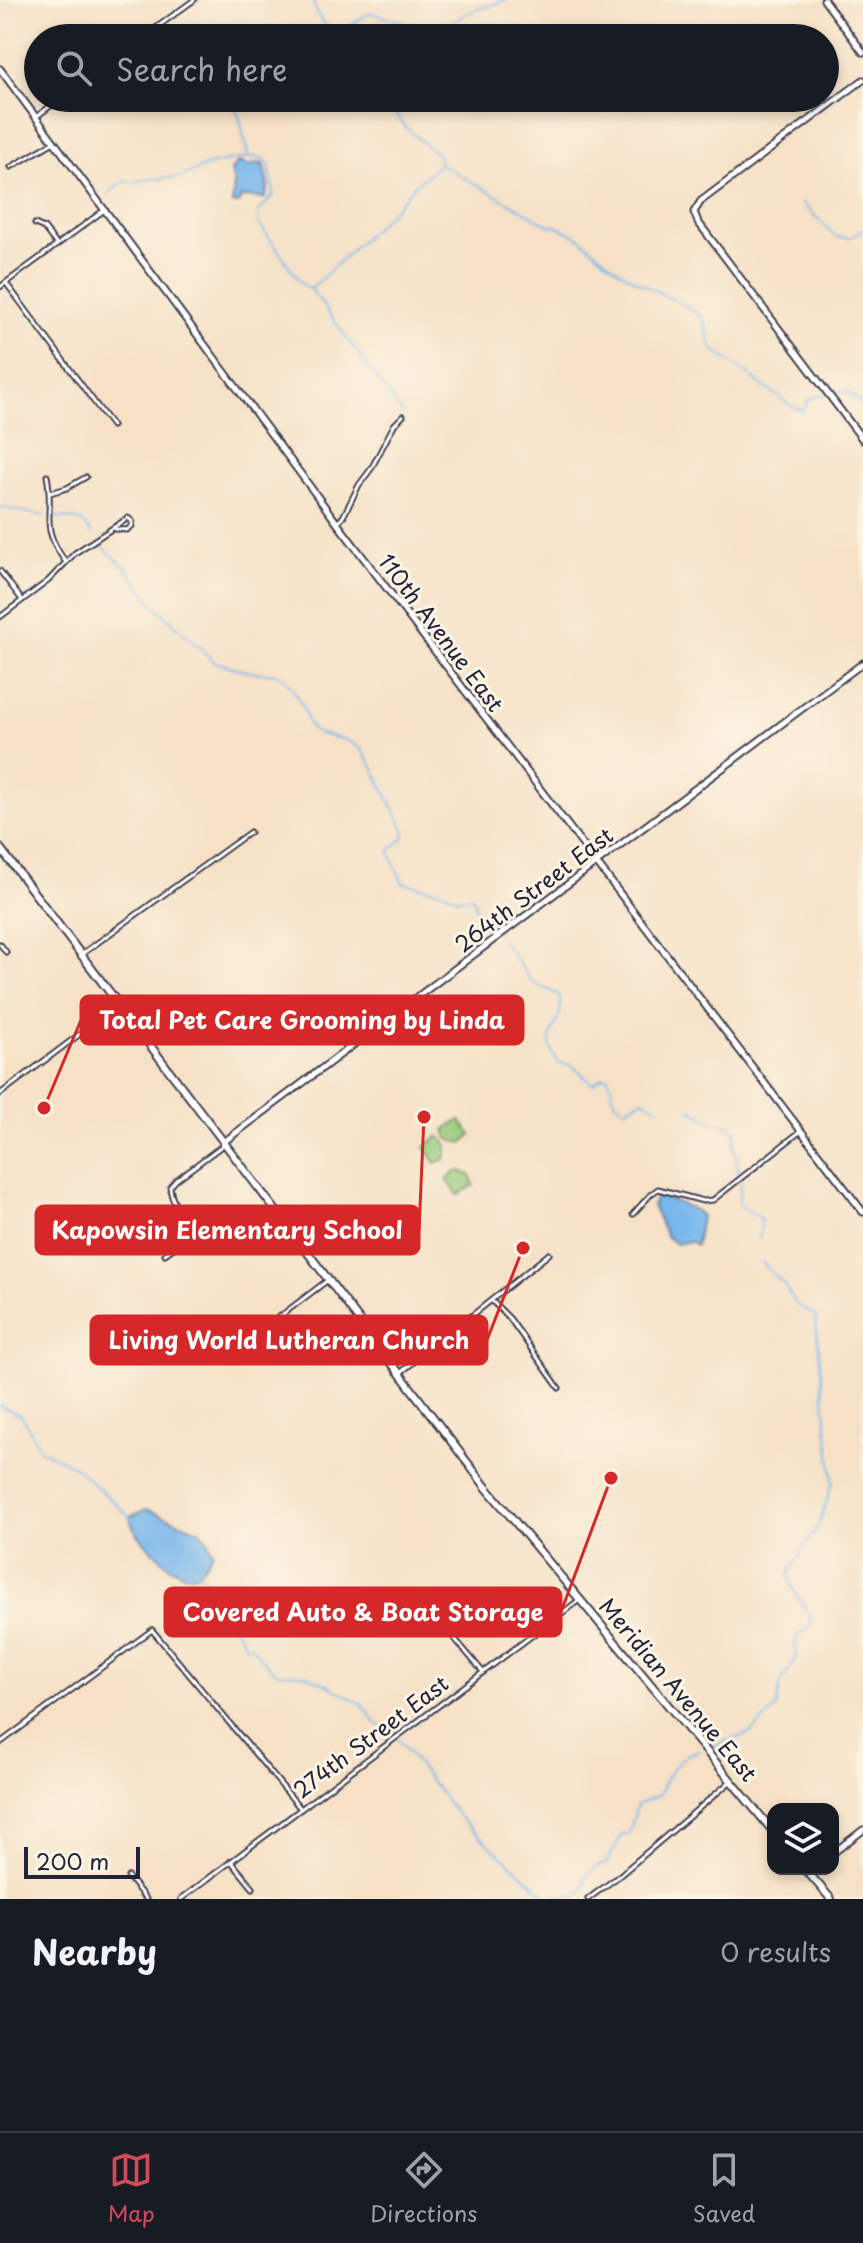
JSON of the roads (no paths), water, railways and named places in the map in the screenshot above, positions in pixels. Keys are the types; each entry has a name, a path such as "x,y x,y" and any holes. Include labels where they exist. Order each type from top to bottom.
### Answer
{"main road":[{"name":"Meridian Avenue East","path":"0,848 486,1487 767,1824"},
{"path":"812,1875 831,1899"}],"street":[{"path":"161,24 194,0"},
{"path":"824,0 863,52"},
{"name":"110th Avenue East","path":"0,69 24,101"},
{"path":"839,98 863,80"},
{"name":"110th Avenue East","path":"32,112 337,523 863,1212"},
{"path":"36,117 43,112"},
{"path":"820,112 701,201 694,212 698,222 863,440"},
{"path":"11,167 54,142"},
{"path":"0,287 104,209"},
{"path":"35,224 44,228 57,245"},
{"path":"6,283 112,426"},
{"path":"337,523 403,416"},
{"path":"47,476 50,493 49,533 65,561"},
{"path":"50,493 86,477"},
{"path":"0,617 48,581 65,561 115,529"},
{"path":"0,571 22,600"},
{"name":"264th Street East","path":"225,1142 863,663"},
{"path":"82,954 250,832"},
{"path":"0,944 6,952"},
{"path":"0,1094 120,1004"},
{"path":"633,1214 658,1189 703,1201 713,1200 801,1131"},
{"path":"165,1254 188,1237 191,1230 171,1195 172,1183 225,1142"},
{"path":"400,1373 549,1254"},
{"path":"258,1333 329,1279"},
{"path":"492,1301 510,1319 559,1388"},
{"name":"274th Street East","path":"184,1898 579,1600"},
{"path":"428,1607 483,1672"},
{"path":"0,1743 152,1630 301,1809"},
{"path":"588,1899 612,1883 731,1781"},
{"path":"839,1848 863,1830"},
{"path":"231,1861 253,1888"},
{"path":"128,1877 146,1899"}],"water":[{"path":"238,162 249,166 263,164 268,187 265,198 241,197 238,204 232,204 234,184 231,170"},
{"path":"662,1196 693,1209 701,1216 696,1245 690,1241 676,1244 666,1236 652,1206 656,1198"},
{"path":"146,1509 199,1530 208,1540 213,1552 198,1574 188,1575 178,1571 144,1541 130,1517"}],"waterway":[{"path":"313,0 325,24"},
{"path":"450,24 465,14 506,0"},
{"path":"353,24 373,13 407,24"},
{"path":"238,112 248,156"},
{"path":"394,112 407,129 438,155 440,164 547,224 577,237 626,275 700,315 714,350 788,404 802,411 810,399 824,394"},
{"path":"108,193 123,182 179,177 212,164 249,157 263,158 269,165 274,194 258,213 258,222 301,283 311,289"},
{"path":"402,413 311,289 439,165"},
{"path":"801,202 836,237 850,238 863,229"},
{"path":"830,392 848,392 863,405"},
{"path":"0,507 45,516"},
{"path":"53,516 82,521 92,534"},
{"path":"98,542 127,569 154,605 215,662 250,672 276,674 285,679 316,733 346,740 360,748 405,831 403,839 389,851 403,883 447,892 457,899 473,898 477,912 489,915 498,932"},
{"path":"502,940 532,982 559,995 561,1006 550,1044 559,1063 572,1065 593,1084 607,1077 621,1106 626,1108 643,1099 658,1108"},
{"path":"690,1110 736,1131 734,1146 740,1177"},
{"path":"741,1181 739,1205 760,1219 759,1240"},
{"path":"709,1748 750,1733 776,1709 781,1682 797,1657 797,1636 810,1626 811,1617 794,1591 788,1575 819,1524 833,1482 815,1315 797,1305 784,1285 762,1262"},
{"path":"0,1406 21,1415 41,1450 74,1466 132,1519"},
{"path":"198,1574 209,1585 215,1602 246,1646 251,1645 277,1673 305,1674 331,1687 363,1705 376,1723 393,1733"},
{"path":"398,1739 459,1817 550,1899"},
{"path":"623,1835 629,1834 637,1805 659,1795 679,1761 700,1751"},
{"path":"552,1899 557,1894 562,1897 576,1896 583,1889 586,1876 599,1865 606,1864 621,1836"}],"place":[{"name":"Total Pet Care Grooming by Linda","path":"44,1108"},
{"name":"Kapowsin Elementary School","path":"424,1117"},
{"name":"Living World Lutheran Church","path":"523,1248"},
{"name":"Covered Auto & Boat Storage","path":"611,1478"}]}
